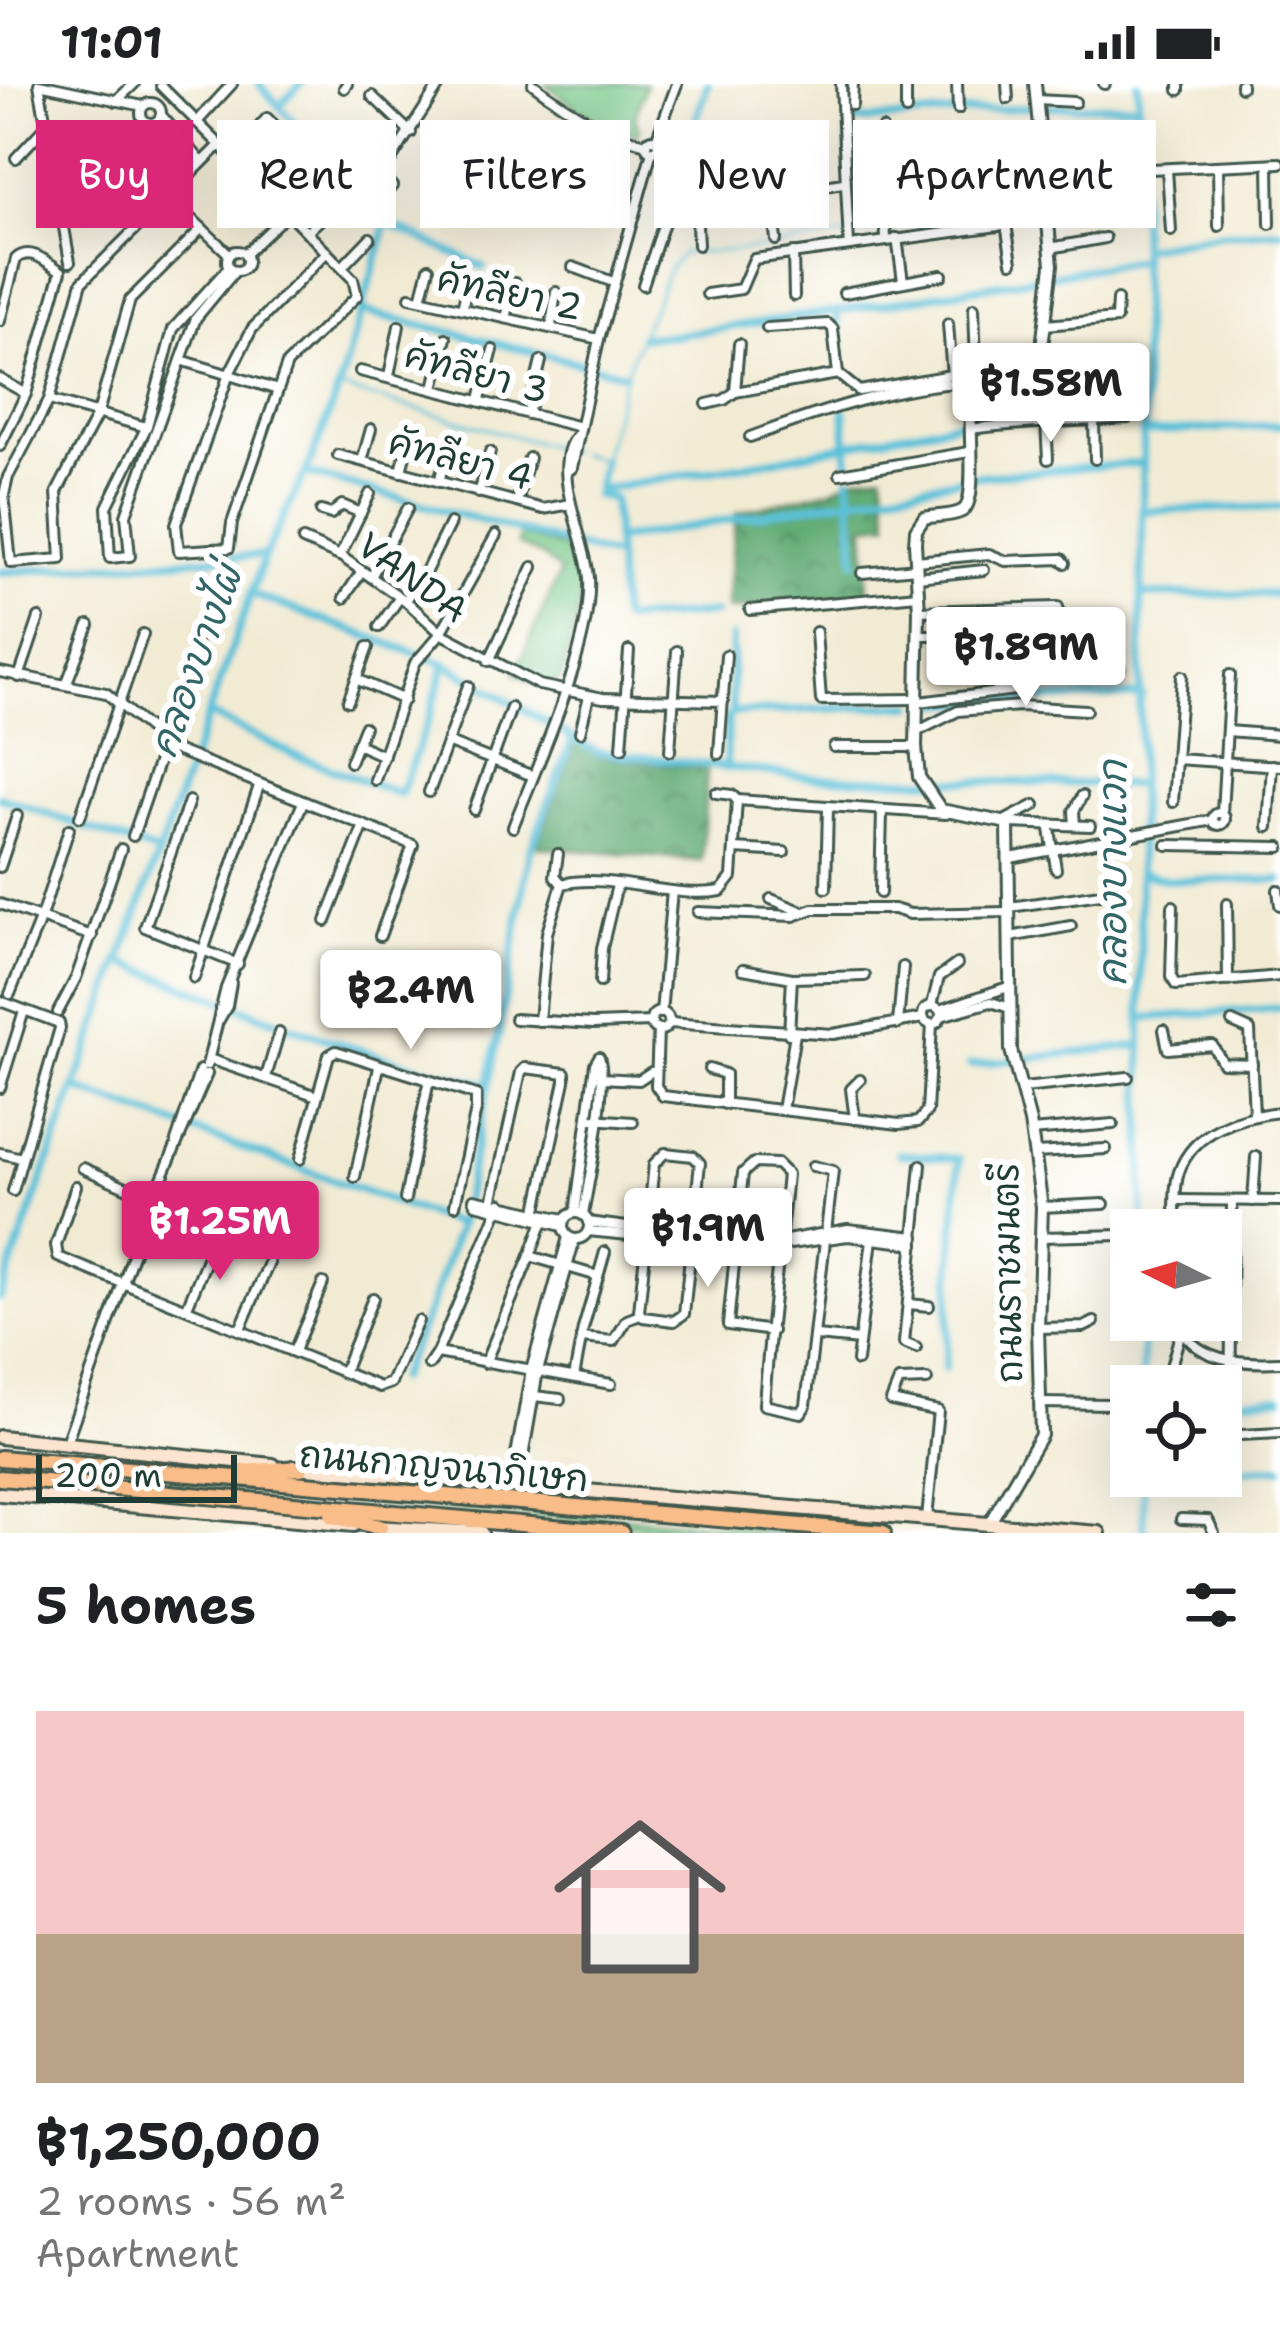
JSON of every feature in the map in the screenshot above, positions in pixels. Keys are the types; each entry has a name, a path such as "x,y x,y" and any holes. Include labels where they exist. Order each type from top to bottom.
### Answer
{"highway":[{"name":"ถนนกาญจนาภิเษก","path":"0,1458 883,1533"},
{"path":"194,1475 301,1468"},
{"name":"ถนนกาญจนาภิเษก","path":"0,1478 621,1533"},
{"path":"288,1505 380,1527"}],"main road":[{"path":"0,1437 301,1468 1099,1533"},
{"path":"556,1489 610,1500 919,1525 935,1533"},
{"path":"0,1494 312,1528 481,1533"}],"street":[{"path":"46,120 39,84 143,106 156,104 199,165"},
{"path":"116,101 134,84"},
{"path":"197,122 232,84"},
{"path":"396,154 440,84"},
{"path":"533,84 588,120"},
{"path":"513,827 566,689 589,605 584,538 571,504 568,469 649,139 656,140 676,84"},
{"path":"841,84 848,240"},
{"path":"852,105 853,84"},
{"path":"906,84 907,110"},
{"path":"957,84 958,109"},
{"path":"1007,84 1008,98"},
{"path":"1035,84 1038,120"},
{"path":"160,88 217,142"},
{"path":"372,97 411,133"},
{"path":"1037,107 1075,102"},
{"path":"143,106 145,120"},
{"path":"156,120 161,116"},
{"path":"16,158 36,136"},
{"path":"630,140 649,148"},
{"path":"193,171 217,148"},
{"path":"193,160 199,165"},
{"path":"1156,169 1275,163 1270,224"},
{"path":"1218,167 1219,226"},
{"path":"1167,169 1171,231"},
{"path":"829,186 843,183"},
{"path":"193,220 229,254 232,269 196,318 152,428 107,507 110,558 130,556 127,515 152,428 173,329 232,269 246,264 245,254"},
{"path":"64,228 70,262"},
{"path":"135,228 82,282 49,400 8,477 4,495 11,563 61,559 56,492 98,414 130,300 202,228"},
{"path":"245,254 272,228"},
{"path":"303,228 342,267 357,286 357,296 287,364 232,523 229,548 179,550 176,524 229,374 251,329 327,253"},
{"path":"307,232 311,228"},
{"path":"643,285 660,228"},
{"path":"697,228 698,244"},
{"path":"774,228 776,240"},
{"path":"889,228 903,281"},
{"path":"707,294 741,289 754,259 848,240 963,228"},
{"path":"1007,228 1012,262"},
{"path":"750,436 869,396 952,379 977,381 1033,366 1041,355 1051,278 1048,228"},
{"path":"342,267 370,238"},
{"path":"1050,248 1106,238"},
{"path":"229,254 237,250 245,254"},
{"path":"0,321 21,254 32,253 61,271 26,394 0,446"},
{"path":"793,253 794,296"},
{"path":"572,267 613,282"},
{"path":"422,299 429,268"},
{"path":"844,292 942,275"},
{"path":"463,308 470,278"},
{"path":"506,318 515,283"},
{"path":"551,327 556,292"},
{"name":"คัทลียา 2","path":"410,297 599,339"},
{"path":"1044,325 1117,319 1117,300"},
{"path":"948,814 937,807 921,782 916,747 920,635 916,530 924,518 952,514 970,504 969,397 977,381 974,308"},
{"path":"767,328 828,324 833,329 838,374 869,396"},
{"path":"948,324 952,379"},
{"path":"389,376 399,326"},
{"path":"434,388 446,338"},
{"path":"735,392 739,344"},
{"path":"480,399 493,350"},
{"path":"181,360 278,390"},
{"path":"528,414 542,361"},
{"name":"คัทลียา 3","path":"360,371 480,399 577,437"},
{"path":"707,404 735,392 838,374"},
{"path":"0,379 26,394"},
{"path":"49,400 152,428"},
{"path":"969,430 1128,418"},
{"path":"1094,421 1095,459"},
{"path":"1046,422 1048,459"},
{"path":"362,461 371,429"},
{"path":"401,472 411,429"},
{"path":"439,482 450,439"},
{"path":"478,493 490,452"},
{"path":"840,474 969,452"},
{"name":"คัทลียา 4","path":"338,455 543,509 571,504"},
{"path":"517,502 529,458"},
{"path":"340,556 370,494"},
{"path":"321,511 331,514 342,505 361,513"},
{"path":"344,598 367,574 407,508"},
{"path":"0,532 7,520"},
{"path":"379,627 422,579 450,523"},
{"path":"376,780 420,655 440,633 496,535"},
{"name":"VANDA","path":"303,540 367,574 440,633 539,685 589,696 723,701"},
{"path":"917,569 989,554 1006,561 1062,559 1065,563"},
{"name":"VANDA","path":"489,661 533,567"},
{"path":"862,573 984,570"},
{"path":"750,610 918,596"},
{"path":"919,611 1058,607"},
{"path":"19,677 39,618"},
{"path":"66,686 89,625"},
{"path":"816,632 821,700 919,701 1015,690 1023,666 1120,668"},
{"path":"80,817 143,634"},
{"path":"920,635 968,634"},
{"path":"133,836 198,647"},
{"path":"348,701 368,647"},
{"path":"622,748 628,651"},
{"path":"670,752 677,651"},
{"path":"719,754 726,655"},
{"path":"0,672 106,693 165,744 184,754 414,847 380,936"},
{"path":"1010,858 1217,816 1230,675"},
{"path":"1173,802 1182,676"},
{"path":"356,679 404,700"},
{"path":"429,792 468,686"},
{"path":"580,732 589,696"},
{"path":"916,732 958,711 1020,706 1086,710"},
{"path":"474,810 511,708"},
{"path":"350,762 364,727"},
{"path":"1227,731 1280,735"},
{"path":"449,743 533,776"},
{"path":"357,745 384,756"},
{"path":"834,747 916,747"},
{"path":"1176,759 1276,766 1268,826"},
{"path":"194,979 259,786"},
{"path":"716,793 737,800 1090,826"},
{"path":"1075,825 1076,805 1082,796"},
{"path":"562,884 713,893 727,889 737,800"},
{"path":"188,801 145,927 238,964"},
{"path":"66,1443 153,1199 206,1067 238,964 303,802"},
{"path":"1007,821 1035,806"},
{"path":"826,888 828,808"},
{"path":"880,893 882,812"},
{"path":"0,867 17,816"},
{"name":"ถนนราชมนตรี","path":"989,1524 1039,1442 1040,1403 1042,1207 1023,1088 1014,1061 1007,821"},
{"path":"326,921 364,825"},
{"path":"10,994 69,829"},
{"path":"1050,829 1056,869"},
{"path":"1168,845 1280,847"},
{"path":"58,1012 92,936 122,849"},
{"path":"735,849 784,852"},
{"path":"558,854 556,876 562,884"},
{"path":"539,1021 547,933 562,884"},
{"path":"600,982 602,948 617,885"},
{"path":"1278,890 1280,905"},
{"path":"669,1023 661,1013 672,891"},
{"path":"698,912 794,916 842,909 896,909 910,914 1010,909 1107,893"},
{"path":"771,899 805,913"},
{"path":"0,904 92,936"},
{"path":"1227,904 1228,981"},
{"path":"1173,906 1172,982 1187,987 1280,976"},
{"path":"1010,937 1071,926"},
{"path":"1036,933 1038,948"},
{"path":"514,1018 849,1033 928,1021 938,1010 939,977 957,964"},
{"path":"898,1024 903,967"},
{"path":"743,969 792,978 865,976"},
{"path":"782,1110 792,1034 792,978"},
{"path":"661,1013 653,1016 658,1092 668,1098 913,1124 923,1117 929,1103 926,1008 938,1010 995,998 1011,986"},
{"path":"995,998 1011,1009"},
{"path":"0,1001 59,1023 60,1028 13,1191"},
{"path":"0,1088 23,1011"},
{"path":"1232,1022 1250,1030 1254,1115"},
{"path":"1164,1030 1168,1048 1211,1045 1223,1064 1252,1064"},
{"path":"266,1077 279,1033"},
{"path":"300,1159 332,1051 477,1098 454,1205"},
{"path":"355,1177 379,1066"},
{"path":"206,1067 266,1077 317,1096"},
{"path":"430,1365 496,1205 520,1072 525,1068 559,1070 565,1073 565,1081 530,1256 484,1363"},
{"path":"709,1069 725,1074 725,1104"},
{"path":"514,1486 535,1371 572,1238 584,1220 597,1077 639,1080 652,1072"},
{"path":"1023,1088 1128,1077"},
{"path":"405,1199 429,1080"},
{"path":"854,1119 851,1089 860,1080"},
{"path":"1176,1209 1179,1172 1197,1145 1209,1134 1254,1115 1280,1112"},
{"path":"593,1119 633,1122"},
{"path":"1031,1131 1113,1124"},
{"path":"1035,1154 1106,1149"},
{"path":"0,1153 22,1158"},
{"path":"580,1338 614,1341 627,1320 640,1315 682,1318 700,1163 682,1153 664,1153 655,1160 640,1315"},
{"path":"1253,1201 1256,1157"},
{"path":"772,1331 728,1325 745,1168 765,1162 784,1168 787,1174 772,1331 764,1405 797,1414 806,1406 833,1171 812,1166"},
{"path":"916,1348 904,1343 921,1165"},
{"path":"83,1168 153,1199"},
{"path":"76,1186 56,1255 343,1372 388,1387 418,1321"},
{"path":"1176,1200 1280,1202"},
{"path":"1228,1365 1232,1201"},
{"path":"1042,1207 1103,1204"},
{"path":"496,1205 563,1222 584,1220 735,1244 780,1245 826,1234 915,1241"},
{"path":"563,1222 572,1238"},
{"path":"857,1361 872,1235"},
{"path":"1041,1237 1110,1235"},
{"path":"187,1307 214,1242"},
{"path":"574,1377 605,1252"},
{"path":"530,1256 598,1276"},
{"path":"240,1329 269,1262"},
{"path":"294,1351 323,1283"},
{"path":"343,1372 373,1298"},
{"path":"909,1304 929,1306"},
{"path":"1038,1328 1084,1327 1094,1322"},
{"path":"816,1336 859,1340"},
{"path":"1189,1341 1228,1361 1280,1362"},
{"path":"437,1354 610,1384"},
{"path":"514,1486 535,1371"},
{"path":"926,1380 899,1381 891,1401 938,1411 927,1519"},
{"path":"534,1396 560,1400"},
{"path":"1040,1403 1110,1404"},
{"path":"1242,1435 1280,1433"},
{"path":"1181,1519 1208,1520 1214,1533"}],"green space":[{"path":"545,84 646,84 635,117 636,135 630,132 630,120 603,120 578,109"},
{"path":"883,473 889,523 865,525 868,595 729,610 736,513 830,490 858,476"},
{"path":"520,534 575,552 581,599 562,677 552,685 535,684 515,673 560,572 544,557 518,544"},
{"path":"575,742 600,756 707,770 702,861 539,847"},
{"path":"0,1466 815,1533 716,1533 25,1473"}],"waterway":[{"name":"คลองบางไผ่","path":"0,1298 265,555 311,461 339,388 383,237 385,222 259,84"},
{"path":"279,106 301,84"},
{"path":"696,120 708,84"},
{"path":"849,84 850,184"},
{"name":"คลองบางแวก","path":"1138,84 1144,402 1139,785 1143,1209"},
{"path":"848,122 1030,107 1138,105"},
{"path":"396,227 483,267"},
{"path":"578,453 603,460 626,371 670,267 683,253 746,250 896,228"},
{"path":"1141,248 1214,235 1280,231"},
{"path":"641,337 871,306 1141,260"},
{"path":"362,311 625,374"},
{"path":"837,311 841,369"},
{"path":"339,388 569,451"},
{"path":"844,410 848,467"},
{"path":"597,490 964,421"},
{"path":"1142,433 1280,425"},
{"path":"603,460 596,496 613,498 621,617 715,613"},
{"path":"615,540 979,476 1141,463"},
{"path":"306,473 616,557"},
{"path":"849,478 855,561"},
{"path":"1142,511 1280,507"},
{"path":"0,572 265,555"},
{"path":"251,594 445,664 597,752 820,778 1139,785"},
{"path":"1144,595 1280,594"},
{"path":"732,637 732,713"},
{"path":"208,714 294,755 400,794 445,664"},
{"path":"928,704 1142,695"},
{"path":"726,768 732,713 912,705"},
{"path":"398,1379 430,1308 459,1225 530,851 573,738"},
{"path":"0,797 158,853"},
{"path":"1141,873 1169,880 1280,880"},
{"path":"119,961 348,1046 489,1084"},
{"path":"1141,1018 1280,1008"},
{"path":"970,1065 1141,1045"},
{"path":"74,1088 459,1225"},
{"path":"899,1154 959,1159 945,1368"},
{"name":"คลองบางแวก","path":"1142,1365 1143,1341"},
{"path":"1242,1399 1280,1397"},
{"path":"1242,1470 1280,1468"},
{"name":"คลองบางแวก","path":"1143,1497 1144,1533"}]}
